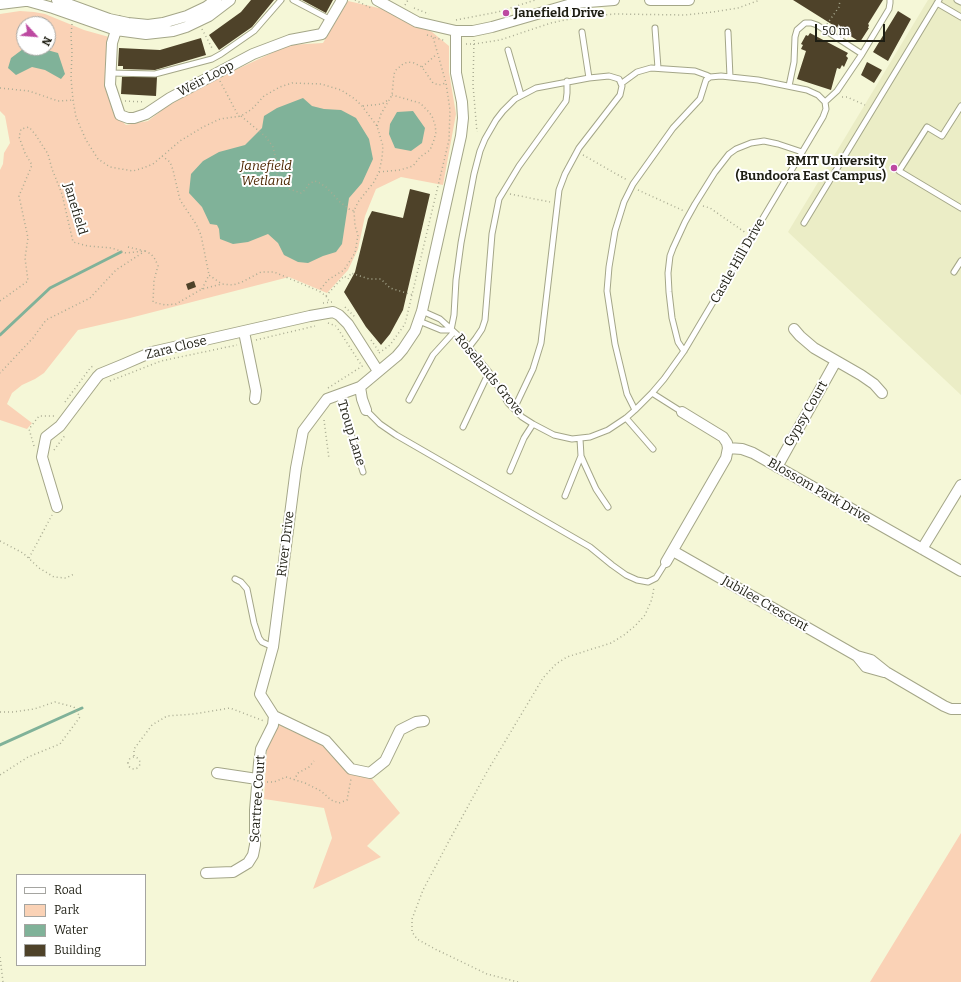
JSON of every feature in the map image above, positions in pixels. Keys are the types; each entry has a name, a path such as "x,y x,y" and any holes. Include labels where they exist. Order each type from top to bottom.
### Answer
{"street":[{"path":"3,4 30,0 53,8 146,34 173,31 186,27 219,10 230,0"},
{"path":"57,0 118,26 163,23 187,16 206,7 216,0"},
{"name":"Weir Loop","path":"118,26 112,43 110,85 120,115 128,118 134,118 146,114 170,98 260,51 290,40 322,34 342,0"},
{"path":"376,5 417,22 456,32 473,31 492,27 575,4 614,0"},
{"path":"650,0 689,0"},
{"path":"366,410 360,387 397,356 415,331 421,316 461,136 463,118 462,102 456,74 456,32"},
{"name":"Zara Close","path":"57,507 42,457 46,437 60,426 100,374 152,352 333,312 339,315 348,324 378,371"},
{"path":"794,329 805,341 868,380 882,392"},
{"path":"244,332 256,391 255,399"},
{"name":"Gypsy Court","path":"777,466 836,361"},
{"name":"River Drive","path":"273,720 260,694 273,647 296,468 303,431 327,399 360,387"},
{"path":"666,562 726,458 728,448 726,440 723,437 682,412"},
{"name":"Blossom Park Drive","path":"728,448 748,450 961,571"},
{"path":"922,549 961,485"},
{"name":"Jubilee Crescent","path":"673,551 857,656 866,667 886,672 948,708 955,710 961,709"},
{"path":"273,720 326,741 351,769 370,772 385,761 400,730 416,722 424,721"},
{"name":"Scartree Court","path":"206,873 233,872 248,863 253,855 256,845 255,810 261,749 273,720"},
{"path":"217,774 257,780"}],"lane":[{"name":"Weir Loop","path":"110,72 154,74 212,59 254,31 281,0"},
{"path":"293,0 331,20"},
{"path":"635,410 628,394 615,344 607,291 609,266 615,231 632,186 667,135 700,99 706,80 710,77 716,76 758,80 789,86 814,92 825,102 833,95 845,80 862,54 889,9 890,0"},
{"path":"957,0 961,2"},
{"path":"804,223 938,1 961,17"},
{"path":"789,86 794,68 795,37 797,30 802,24 808,22 815,23 862,54"},
{"path":"655,28 658,68"},
{"path":"582,32 589,78"},
{"path":"728,32 730,77"},
{"path":"508,50 521,95"},
{"path":"622,84 641,70 658,68 695,71 710,77"},
{"path":"409,400 433,355 452,331 456,280 461,243 477,160 485,139 496,120 509,104 521,95 544,86 566,81 608,76 619,79 622,84 620,95 576,151 561,182 557,203 541,343 533,369 514,409"},
{"path":"468,347 482,329 485,320 492,234 497,205 503,192 563,105 568,93 566,81"},
{"name":"Castle Hill Drive","path":"635,410 664,379 684,351 823,117 826,109 825,102"},
{"path":"961,106 942,136 927,127 899,170 961,208"},
{"path":"684,351 678,342 672,318 668,273 670,256 673,248 695,204 715,172 729,154 736,148 751,143 764,141 802,152"},
{"path":"954,272 961,261"},
{"name":"Roselands Grove","path":"421,316 441,330 452,331"},
{"name":"Roselands Grove","path":"421,316 440,319 445,323 489,372 502,395 514,409 532,424 554,435 580,439 599,434 616,425 635,410"},
{"path":"463,427 489,372"},
{"path":"652,393 682,412"},
{"name":"Troup Lane","path":"339,394 363,472"},
{"path":"366,410 380,424 396,436 590,547 626,575 637,580 648,582 656,578 666,562"},
{"path":"626,418 653,449"},
{"path":"510,471 524,438 532,424"},
{"path":"580,439 581,456 596,488 608,507"},
{"path":"565,496 581,456"},
{"path":"235,579 247,589 254,623 259,638 262,642 273,647"}],"path":[{"path":"355,0 376,5"},
{"path":"402,3 405,5 408,0"},
{"path":"453,21 491,14 535,0"},
{"path":"427,35 456,44 474,44 500,40 551,23 579,17 614,14 685,15 738,8 760,0"},
{"path":"823,29 839,7 840,0"},
{"path":"412,8 433,16"},
{"path":"72,24 71,78 76,117 86,140 98,159 110,167 133,171 153,164 180,141 203,127 220,119 240,116 252,109 264,96 280,87 292,83 321,84 341,90 355,99 362,106 377,126 382,146 382,158 379,172 374,182 358,202 354,211 355,226 358,235 355,253 344,270 328,280 318,291"},
{"path":"473,31 474,44 472,85 477,132"},
{"path":"326,389 362,366 390,345 406,324 449,140 450,110 446,83 434,38"},
{"path":"422,67 438,54"},
{"path":"377,126 381,114 392,95 394,74 402,64 408,62 414,63 422,67 432,83 439,85 446,83"},
{"path":"216,74 240,116 260,130 273,147 278,178 289,189 301,193 314,181 318,182 326,187 340,202 354,211"},
{"path":"0,88 29,90 61,101 73,100"},
{"path":"379,172 400,170 413,166 420,157 430,150 434,140 435,125 432,116 427,110 420,103 392,95"},
{"path":"833,95 838,97 847,97 865,105"},
{"path":"362,106 382,104 390,99"},
{"name":"Janefield","path":"0,301 28,281 25,258 28,238 19,196 32,165 25,153 19,136 21,130 29,127 48,154 62,194 73,242 88,246 112,248 126,253 145,251"},
{"path":"576,151 641,191 678,209 691,211"},
{"path":"162,156 170,162 180,200 196,224 201,235 209,275 202,289"},
{"path":"503,192 557,203"},
{"path":"695,204 710,208 752,236"},
{"path":"128,247 145,251 151,254 155,259 158,266 154,280 153,302 165,305 176,304 202,289 222,284 233,285 262,272 274,272 318,291 326,296 330,301 322,303"},
{"path":"0,373 33,338 46,320 90,298 116,270 145,251"},
{"path":"326,296 344,276 348,279 351,273 369,279 381,279 390,288 413,295"},
{"path":"209,275 222,284"},
{"path":"327,323 337,327 362,366"},
{"path":"104,384 161,361 320,325"},
{"path":"64,404 90,367 97,365"},
{"path":"322,406 329,459"},
{"path":"35,450 29,429 39,416 55,416"},
{"path":"44,463 67,433"},
{"path":"29,559 57,507"},
{"path":"0,541 12,547 39,568 54,577 66,578 74,574"},
{"path":"518,982 487,974 417,939 412,932 412,919 423,890 450,838 543,678 556,664 567,657 611,643 635,626 645,615 652,598 656,578"},
{"path":"0,712 34,709 55,702 74,707 80,717 60,744 28,757 0,775"},
{"path":"134,756 134,749 152,725 167,716 194,714 230,708 273,720"},
{"path":"134,756 139,759 140,764 137,768 133,769 129,766 128,762 130,758 134,756"},
{"path":"294,780 298,773 309,767 314,761"},
{"path":"257,780 274,782 286,778 306,782 321,791 331,800 339,803 348,800 349,784 354,770"},
{"path":"0,957 4,982"}],"shaded area":[{"name":"RMIT University (Bundoora East Campus)","path":"928,0 961,0 961,395 788,232"}],"green space":[{"name":"Janefield Wetland","path":"348,1 383,9 432,32 449,46 449,72 456,114 443,185 401,177 376,189 365,216 358,249 348,270 327,293 289,277 78,330 44,373 22,385 12,393 7,404 32,423 27,429 0,420 0,170 3,164 4,153 10,143 5,116 0,111 0,14 20,11 34,12 50,16 16,16 16,56 56,56 56,19 84,30 109,37 106,89 113,112 126,125 148,121 166,107 216,79 289,45 323,43"},
{"path":"279,725 325,746 349,772 372,779 400,813 367,846 381,857 313,889 332,838 324,808 264,799 267,747"},
{"path":"961,833 961,982 870,982"}],"water":[{"path":"56,52 58,53 65,74 61,79 45,70 32,67 16,75 8,68 11,58 16,54 16,56 56,56"},
{"path":"303,98 312,106 324,109 341,110 356,118 369,139 373,159 362,183 349,198 342,244 336,252 308,263 298,262 284,255 278,243 268,234 248,242 233,244 220,239 217,225 210,224 202,207 189,193 191,174 203,161 219,152 245,145 262,128 264,116 277,108"},
{"path":"413,111 425,128 422,143 411,151 395,148 389,134 390,124 397,112"}],"building":[{"path":"251,0 274,0 252,27 219,50 209,35 241,12"},
{"path":"302,0 333,0 326,13"},
{"path":"793,0 883,0 868,24 869,28 860,42"},
{"path":"898,11 911,19 888,61 873,52"},
{"path":"810,33 848,53 846,56 848,58 844,67 842,65 840,69 837,68 831,90 797,79 806,51 801,49 803,45 801,44 806,35 808,36"},
{"path":"201,38 206,55 155,70 123,69 123,66 118,66 119,48 160,50"},
{"path":"867,62 882,70 874,83 861,75"},
{"path":"122,77 157,77 156,96 121,94"},
{"path":"410,189 430,194 403,310 390,334 381,345 366,327 344,292 355,272 368,219 372,211 403,218"},
{"path":"194,281 196,287 188,290 186,284"}],"waterway":[{"path":"0,335 50,288 121,252"},
{"path":"0,745 82,708"}],"place":[{"name":"Janefield Drive","path":"506,13"},
{"name":"RMIT University (Bundoora East Campus)","path":"894,168"}]}
